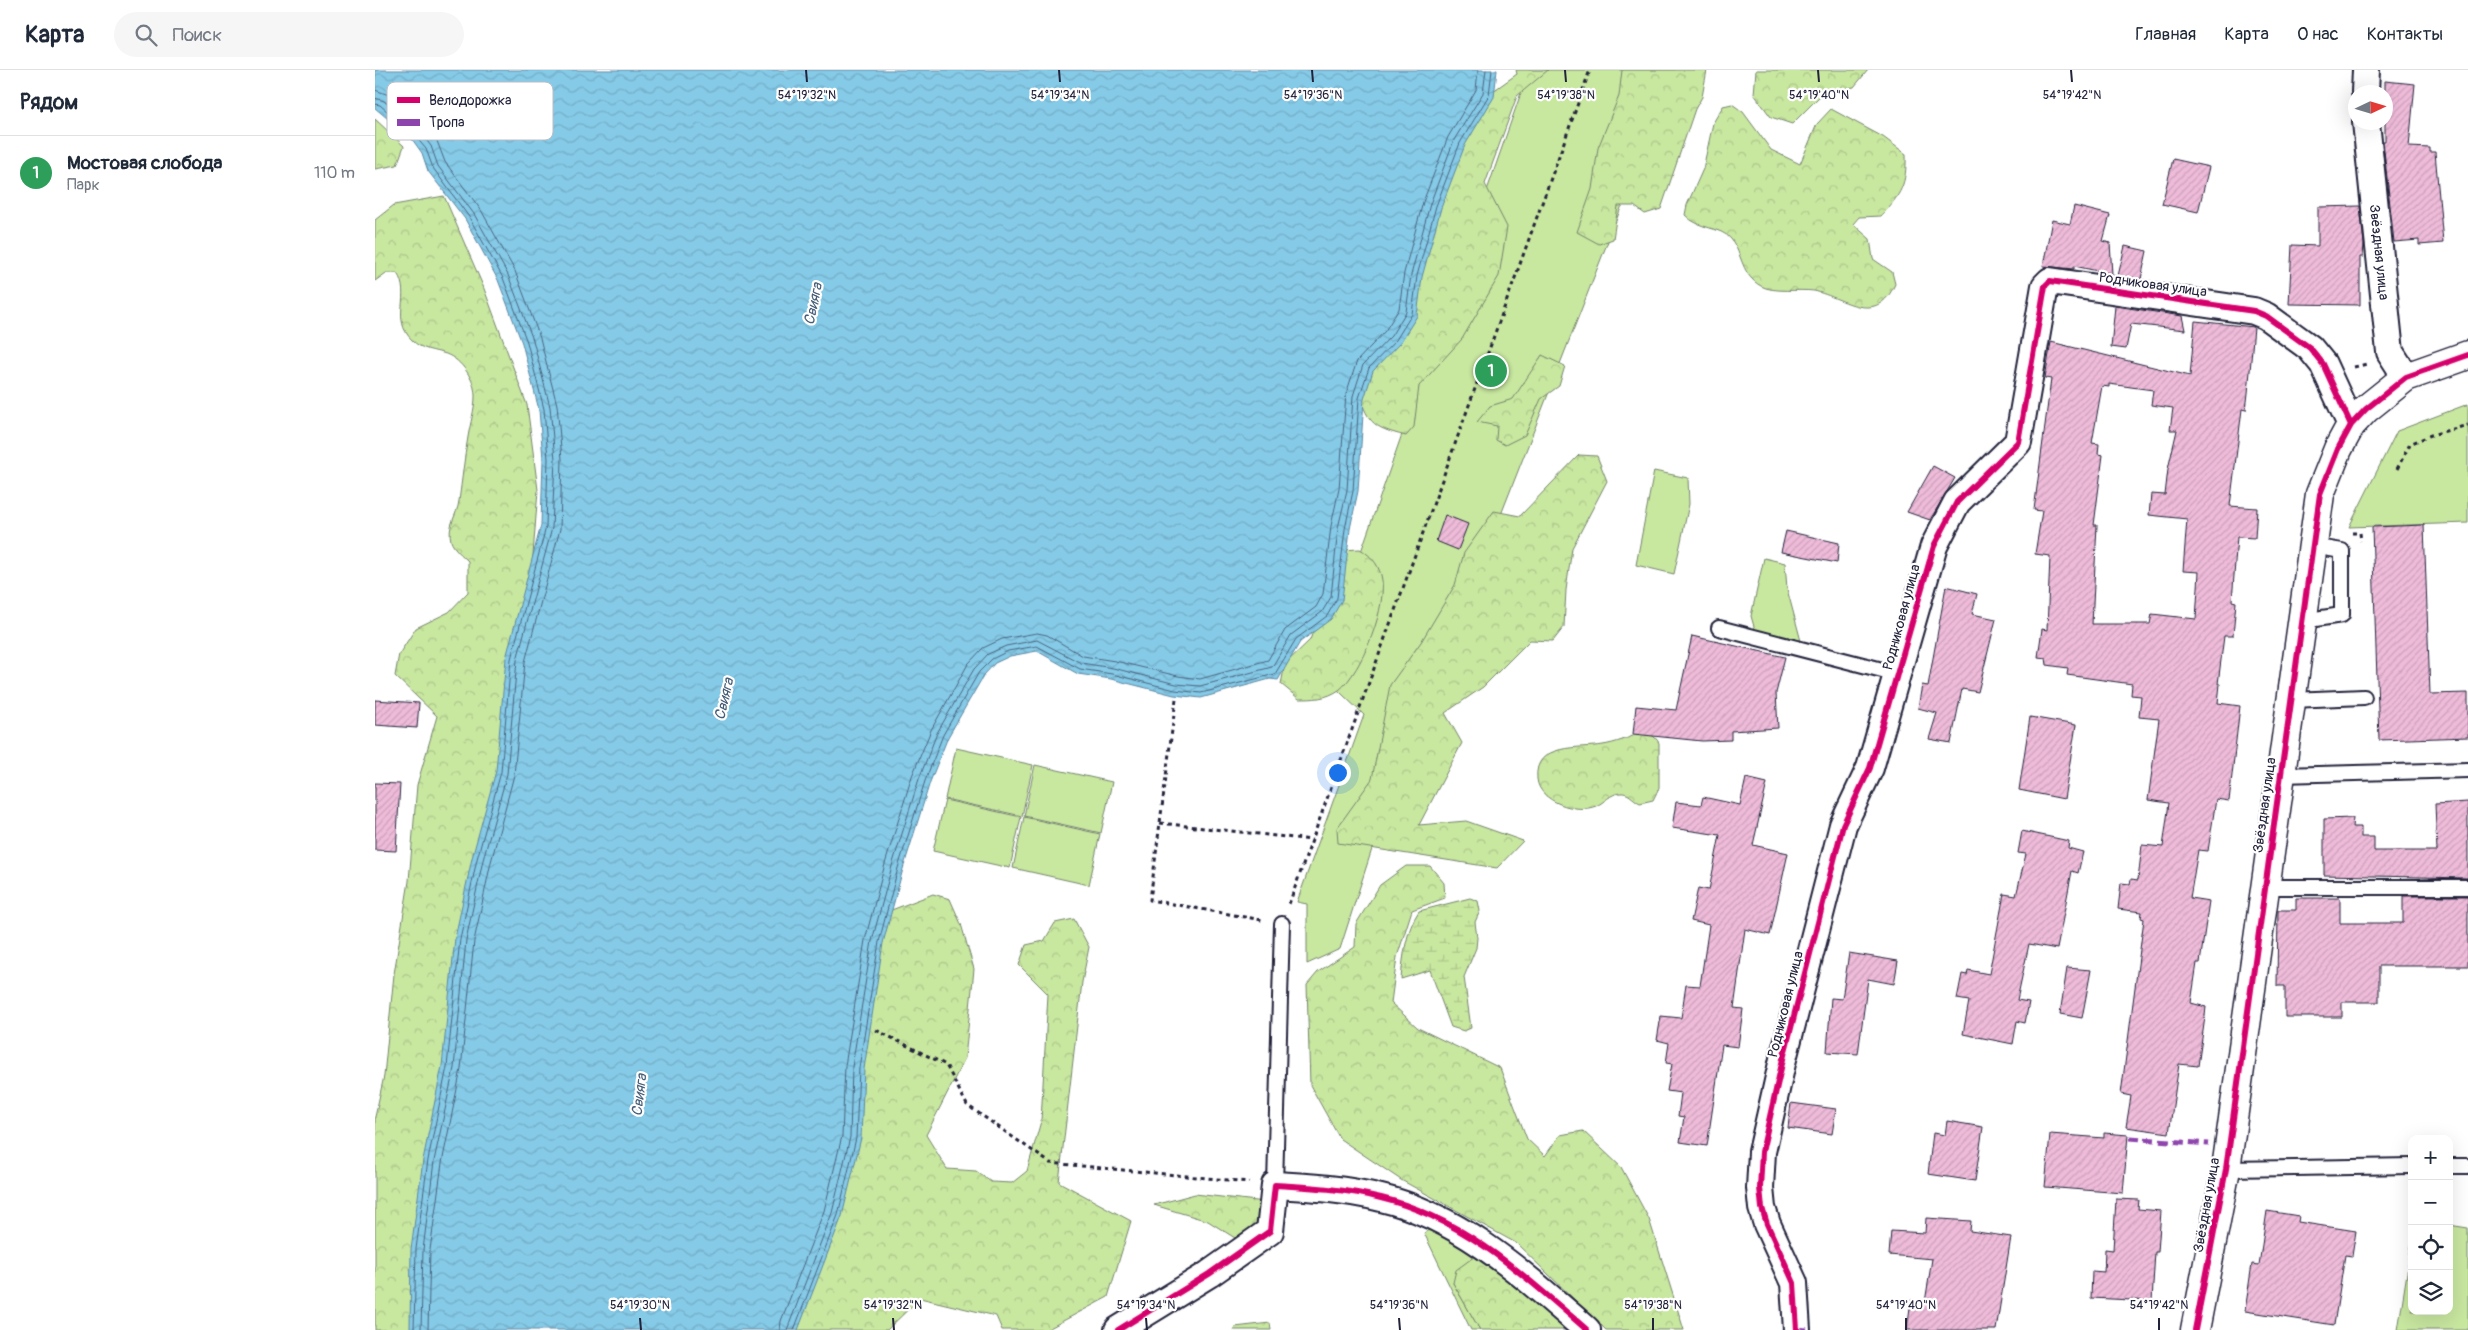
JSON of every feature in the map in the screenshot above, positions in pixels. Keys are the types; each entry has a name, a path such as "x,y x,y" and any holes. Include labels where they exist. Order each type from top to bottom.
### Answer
{"street":[{"path":"2365,85 2366,70"},
{"name":"Звёздная улица","path":"2367,130 2390,352 2406,377"},
{"name":"Родниковая улица","path":"1797,1330 1794,1283 1767,1224 1762,1208 1760,1188 1763,1152 1783,1059 1843,825 1871,768 1934,546 1957,502 2017,442 2045,286 2050,281 2254,311 2267,316 2310,348 2323,364 2351,425"},
{"name":"Звёздная улица","path":"2195,1330 2226,1169 2320,494 2338,449 2351,425 2406,377 2468,355"},
{"path":"1117,1330 1209,1274 1270,1231 1275,1185 1338,1189 1383,1198 1432,1215 1509,1262 1587,1330"}],"lane":[{"path":"2302,621 2342,616 2342,551 2313,546"},
{"path":"1719,628 1899,674"},
{"path":"2291,700 2364,697"},
{"path":"2280,775 2468,770"},
{"path":"2265,887 2468,887"},
{"path":"1275,1185 1282,924"},
{"path":"2226,1169 2408,1166"},
{"path":"2453,1166 2468,1166"}],"path":[{"path":"1177,699 1150,900 1282,924 1590,70"},
{"path":"2397,469 2410,444 2431,435 2468,425"},
{"path":"1160,823 1312,840"},
{"path":"876,1030 946,1065 967,1105 1049,1163 1275,1185"}],"green space":[{"path":"1516,70 1548,70 1517,96 1485,184 1507,227 1499,276 1462,339 1419,386 1414,427 1406,436 1394,433 1378,426 1372,421 1364,409 1357,388 1465,111 1517,74"},
{"path":"1529,70 1675,70 1381,821 1340,949 1307,964 1307,904 1297,902 1364,715 1319,672"},
{"path":"1622,70 1707,70 1702,97 1695,109 1661,209 1645,214 1634,206 1618,206 1613,239 1599,244 1577,232 1592,189 1598,148 1619,96"},
{"path":"1756,70 1868,70 1854,87 1824,92 1792,124 1771,117 1754,94"},
{"path":"1732,104 1743,112 1771,150 1800,164 1817,124 1831,109 1883,137 1906,154 1904,181 1898,195 1881,216 1859,217 1853,224 1870,239 1873,259 1892,272 1895,284 1887,297 1879,304 1869,307 1859,306 1814,291 1779,290 1761,286 1746,271 1731,239 1721,232 1691,220 1685,215 1687,205 1703,169 1713,123 1723,106"},
{"path":"375,119 387,130 387,140 398,140 404,146 397,165 375,169"},
{"path":"444,196 483,286 527,405 538,490 532,568 426,1330 375,1330 375,1117 384,1076 394,974 409,881 417,785 437,716 395,676 399,654 416,628 449,612 468,592 468,561 452,544 450,530 459,501 475,396 470,377 457,361 446,354 419,346 406,332 402,323 403,290 397,273 386,273 375,281 375,220 394,205"},
{"path":"1542,355 1565,366 1559,386 1541,399 1525,435 1505,445 1496,440 1497,426 1477,422 1490,406 1513,399"},
{"path":"2468,404 2468,523 2349,527 2397,431"},
{"path":"1579,455 1597,456 1607,481 1572,548 1566,590 1564,627 1553,641 1530,640 1483,687 1445,713 1462,743 1419,825 1466,821 1523,841 1497,868 1338,843 1337,828 1372,779 1390,685 1421,642 1455,585 1464,553 1494,511 1520,516"},
{"path":"1654,471 1688,478 1689,504 1674,574 1636,565"},
{"path":"1360,549 1373,559 1381,575 1381,602 1372,636 1356,668 1348,681 1339,690 1324,697 1299,699 1281,684 1285,664 1310,640 1341,550"},
{"path":"1764,558 1785,563 1787,589 1801,641 1755,630 1751,616"},
{"path":"1640,733 1651,735 1659,743 1659,788 1653,800 1640,803 1628,795 1620,793 1613,795 1596,806 1588,808 1570,807 1552,800 1539,787 1537,779 1538,767 1550,753 1571,748 1608,744"},
{"path":"956,748 1033,765 1022,816 945,799"},
{"path":"1035,765 1112,782 1101,833 1024,816"},
{"path":"945,800 1021,817 1010,868 933,851"},
{"path":"1024,817 1100,834 1089,885 1013,868"},
{"path":"1406,866 1430,866 1444,883 1445,898 1412,910 1397,957 1391,1003 1418,1028 1500,1068 1527,1139 1545,1156 1560,1135 1583,1131 1621,1167 1649,1219 1684,1330 1606,1330 1516,1243 1401,1180 1340,1139 1310,1085 1307,985 1318,972 1355,947 1356,924 1380,885"},
{"path":"933,894 950,899 961,924 974,969 965,1058 926,1135 947,1169 976,1171 991,1182 1012,1183 1027,1171 1041,1121 1048,994 1019,965 1026,945 1044,941 1055,923 1074,919 1089,947 1082,982 1059,1182 1131,1221 1108,1297 1046,1330 1002,1330 996,1316 920,1298 887,1330 775,1330 876,916"},
{"path":"1470,898 1478,901 1480,911 1475,922 1476,948 1464,977 1471,1028 1464,1031 1451,1027 1430,970 1401,979 1408,935 1419,911"},
{"path":"1195,1194 1283,1204 1262,1229 1235,1238 1208,1221 1154,1205"},
{"path":"2453,1226 2468,1228 2468,1330 2398,1330 2408,1266 2408,1315 2453,1315"},
{"path":"1433,1227 1475,1256 1453,1283 1480,1330 1471,1330 1424,1233"},
{"path":"1475,1256 1549,1309 1566,1330 1480,1330 1453,1283 1456,1270"},
{"path":"1270,1323 1271,1330 1233,1330 1235,1327"}],"water":[{"name":"Свияга","path":"375,70 1497,70 1494,97 1465,145 1441,208 1422,277 1417,316 1400,343 1373,371 1364,399 1358,491 1350,529 1342,600 1331,619 1300,642 1278,680 1270,679 1201,698 1174,695 1111,679 1078,674 1037,651 1010,656 995,663 984,675 948,737 930,782 903,869 883,943 864,1069 861,1138 842,1216 798,1330 410,1330 411,1249 423,1160 442,1066 455,938 472,858 496,771 506,658 541,525 543,459 539,410 522,343 498,280 465,219 428,171 422,153 413,140 553,140 553,82 387,82 387,118 375,108"}],"building":[{"path":"2385,81 2415,84 2409,147 2430,148 2430,152 2435,152 2443,243 2419,245 2419,240 2394,242 2383,141 2385,141 2385,130 2393,130 2393,85 2385,85"},
{"path":"2173,159 2209,167 2198,212 2162,204"},
{"path":"2074,206 2110,215 2103,241 2110,243 2112,274 2074,266 2074,269 2043,266 2052,220 2070,224"},
{"path":"2360,206 2364,244 2363,257 2360,257 2360,305 2289,304 2292,245 2318,246 2318,207"},
{"path":"2125,246 2147,251 2141,279 2118,276"},
{"path":"2115,306 2182,316 2185,330 2131,324 2126,349 2111,347"},
{"path":"2195,321 2254,327 2246,410 2242,409 2230,506 2257,508 2255,538 2237,537 2232,601 2236,602 2233,636 2224,636 2218,684 2220,684 2218,703 2240,706 2229,801 2216,799 2208,851 2198,850 2190,898 2209,901 2200,963 2197,963 2191,1003 2206,1007 2198,1066 2179,1064 2169,1133 2126,1127 2131,1096 2121,1094 2144,919 2141,918 2142,912 2118,909 2121,883 2130,884 2131,879 2138,880 2142,845 2163,847 2169,803 2148,800 2159,719 2139,717 2141,696 2131,695 2132,684 2067,675 2068,668 2047,665 2046,658 2038,657 2042,629 2047,630 2050,556 2035,554 2042,511 2034,510 2051,379 2045,378 2051,342 2190,376","holes":["2109,384 2153,390 2151,405 2173,408 2170,430 2177,430 2168,469 2165,495 2151,494 2149,515 2187,519 2183,571 2199,572 2196,619 2152,614 2150,624 2092,624 2097,525 2094,525 2103,455 2098,454 2099,444 2092,443 2102,386 2109,387"]},
{"path":"1933,466 1955,478 1930,520 1907,512"},
{"path":"1445,515 1468,524 1458,550 1436,541"},
{"path":"2424,525 2430,694 2468,693 2468,737 2379,740 2372,527"},
{"path":"1786,531 1839,543 1837,563 1781,552"},
{"path":"1946,586 1977,594 1972,614 1996,619 1978,692 1962,689 1951,743 1929,739 1937,713 1918,708 1922,685 1928,686"},
{"path":"1692,636 1785,657 1776,693 1778,728 1731,731 1731,740 1702,741 1633,734 1636,706 1676,710"},
{"path":"375,700 419,703 417,728 375,725"},
{"path":"2030,717 2076,725 2064,799 2019,790"},
{"path":"1746,778 1767,783 1753,845 1788,853 1770,935 1745,929 1734,1008 1743,1009 1738,1047 1722,1045 1707,1146 1680,1142 1684,1117 1678,1116 1681,1093 1667,1091 1672,1064 1666,1063 1669,1043 1657,1040 1661,1016 1681,1018 1686,985 1700,986 1709,925 1691,921 1698,888 1709,890 1720,835 1672,828 1676,802 1701,805 1703,797 1740,805"},
{"path":"375,783 400,784 396,851 375,850"},
{"path":"2468,802 2468,878 2324,875 2324,819 2353,818 2352,827 2361,827 2361,837 2374,837 2374,851 2437,851 2435,804"},
{"path":"2022,831 2069,841 2068,848 2083,852 2078,873 2072,871 2057,949 2029,944 2017,1000 2029,1002 2025,1023 2017,1021 2013,1044 1963,1034 1969,1001 1957,999 1962,974 1967,975 1968,970 1989,974 2004,894 2016,896 2026,854 2018,853"},
{"path":"2403,896 2468,896 2468,966 2379,966 2379,1002 2342,1002 2342,1017 2285,1017 2285,986 2277,986 2278,910 2296,910 2296,898 2340,898 2340,923 2403,923"},
{"path":"1849,953 1898,961 1894,984 1868,979 1858,1054 1827,1052 1831,998 1842,999"},
{"path":"2067,968 2091,970 2082,1018 2060,1014"},
{"path":"1791,1103 1836,1109 1832,1134 1788,1128"},
{"path":"1947,1121 1983,1127 1975,1181 1928,1174 1933,1133 1945,1135"},
{"path":"2104,1133 2128,1135 2123,1193 2045,1187 2050,1134 2104,1138"},
{"path":"2116,1199 2139,1200 2138,1209 2161,1211 2158,1252 2155,1252 2152,1301 2091,1298 2092,1271 2104,1272 2105,1249 2113,1250"},
{"path":"2267,1211 2299,1216 2298,1222 2356,1231 2352,1256 2345,1255 2334,1325 2245,1311 2252,1264 2259,1265"},
{"path":"1926,1218 1971,1221 1970,1231 2011,1237 1996,1330 1907,1330 1911,1300 1925,1302 1932,1259 1889,1255 1891,1231 1925,1233"}],"marked path":[{"path":"2130,1138 2209,1144"},
{"path":"1797,1329 1807,1330"}],"cycle path":[{"path":"1797,1330 1794,1283 1767,1224 1762,1208 1760,1188 1762,1152 1783,1059 1843,825 1870,768 1934,546 1957,502 2018,442 2045,286 2050,281 2254,311 2266,316 2310,348 2323,364 2351,425"},
{"path":"2195,1330 2226,1169 2320,494 2338,449 2351,425 2366,409 2406,377 2468,355"},
{"path":"1118,1330 1209,1274 1270,1231 1275,1185 1355,1192 1411,1207 1439,1219 1491,1251 1587,1330"}],"place":[{"name":"Мостовая слобода","path":"1491,371"}]}
